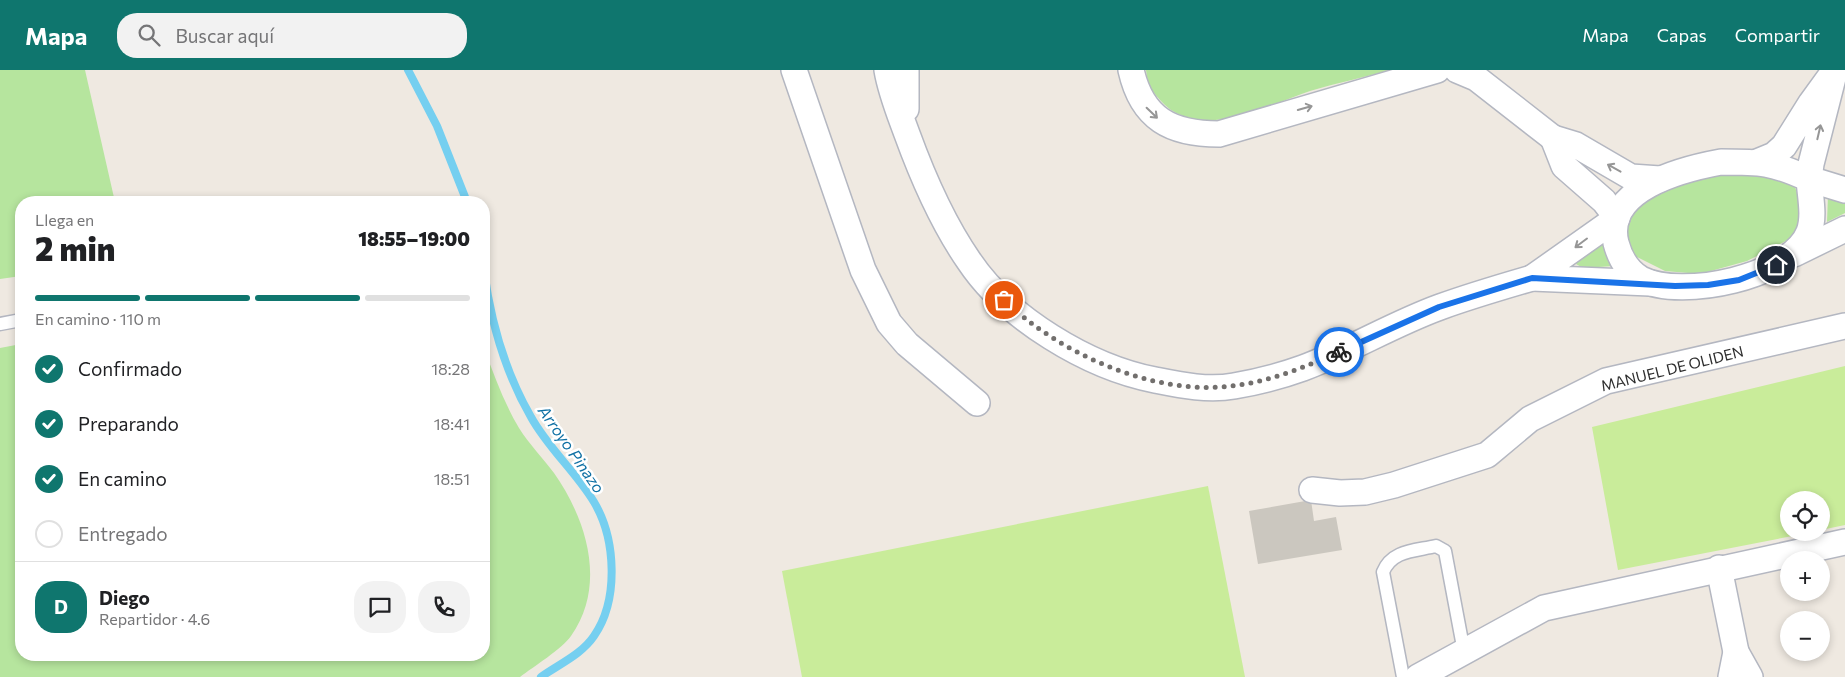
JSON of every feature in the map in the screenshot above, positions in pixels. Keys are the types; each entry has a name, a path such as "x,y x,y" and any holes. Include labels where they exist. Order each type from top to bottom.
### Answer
{"street":[{"path":"794,70 863,270 889,323 907,344 977,403"},
{"path":"887,70 893,98 919,168 952,233 970,263 1016,310 1074,352 1103,365 1142,377 1207,387 1231,386 1264,380 1302,368 1439,307 1532,278 1617,218"},
{"path":"906,70 906,131"},
{"path":"1131,70 1138,95 1150,112 1167,124 1184,132 1202,134 1219,134 1437,70"},
{"path":"1457,70 1476,78 1554,138 1576,145 1631,177 1660,178"},
{"path":"1758,162 1774,155 1784,146 1811,102 1835,70"},
{"path":"1792,255 1803,244 1812,220 1809,179 1811,164 1835,70"},
{"path":"1554,138 1564,166 1604,201 1617,218"},
{"path":"1654,284 1641,279 1630,271 1620,257 1614,236 1617,218 1624,204 1640,190 1660,178 1689,168 1721,162 1758,162 1779,165 1809,179 1845,190"},
{"path":"1532,278 1708,285 1739,280 1762,271 1845,229"},
{"name":"MANUEL DE OLIDEN","path":"1312,490 1340,493 1365,492 1487,455 1530,419 1606,381 1845,326"},
{"path":"1418,677 1544,608 1719,568 1845,542"},
{"path":"1719,568 1736,652 1750,677"},
{"path":"1731,677 1736,652"}],"lane":[{"path":"0,324 15,321"},
{"path":"1403,677 1383,572 1387,562 1397,554 1436,546 1445,552 1464,652"}],"green space":[{"path":"0,70 85,70 114,196 15,196 15,277 0,279"},
{"path":"1146,70 1392,70 1310,91 1253,112 1212,120 1193,119 1175,113 1160,100 1152,89"},
{"path":"1731,168 1780,174 1795,187 1801,205 1801,224 1788,240 1747,261 1700,274 1665,271 1633,255 1625,232 1638,202 1660,188"},
{"path":"1828,195 1845,200 1845,213 1827,222"},
{"path":"1603,238 1606,256 1614,266 1583,268 1576,264 1582,255"},
{"path":"15,345 15,661 490,661 490,363 500,389 523,434 554,473 576,511 588,553 590,574 588,596 582,616 567,641 520,677 0,677 0,348"},
{"path":"1845,366 1845,525 1830,528 1830,491 1780,491 1780,538 1618,570 1592,427"},
{"path":"1208,486 1245,677 802,677 782,571"}],"building":[{"path":"1311,500 1314,521 1336,517 1342,550 1258,564 1249,511"}],"waterway":[{"name":"Arroyo Pinazo","path":"408,70 437,126 465,196"},
{"name":"Arroyo Pinazo","path":"490,304 500,347 522,400 538,428 594,502 607,533 610,551 612,569 608,605 594,636 583,649 541,677"}],"way so far":[{"path":"1004,300 1074,352 1103,365 1142,377 1179,384 1207,387 1231,386 1264,380 1302,368 1339,352"}],"route":[{"path":"1339,352 1439,307 1532,278 1675,286 1708,285 1739,280 1776,265"}]}
